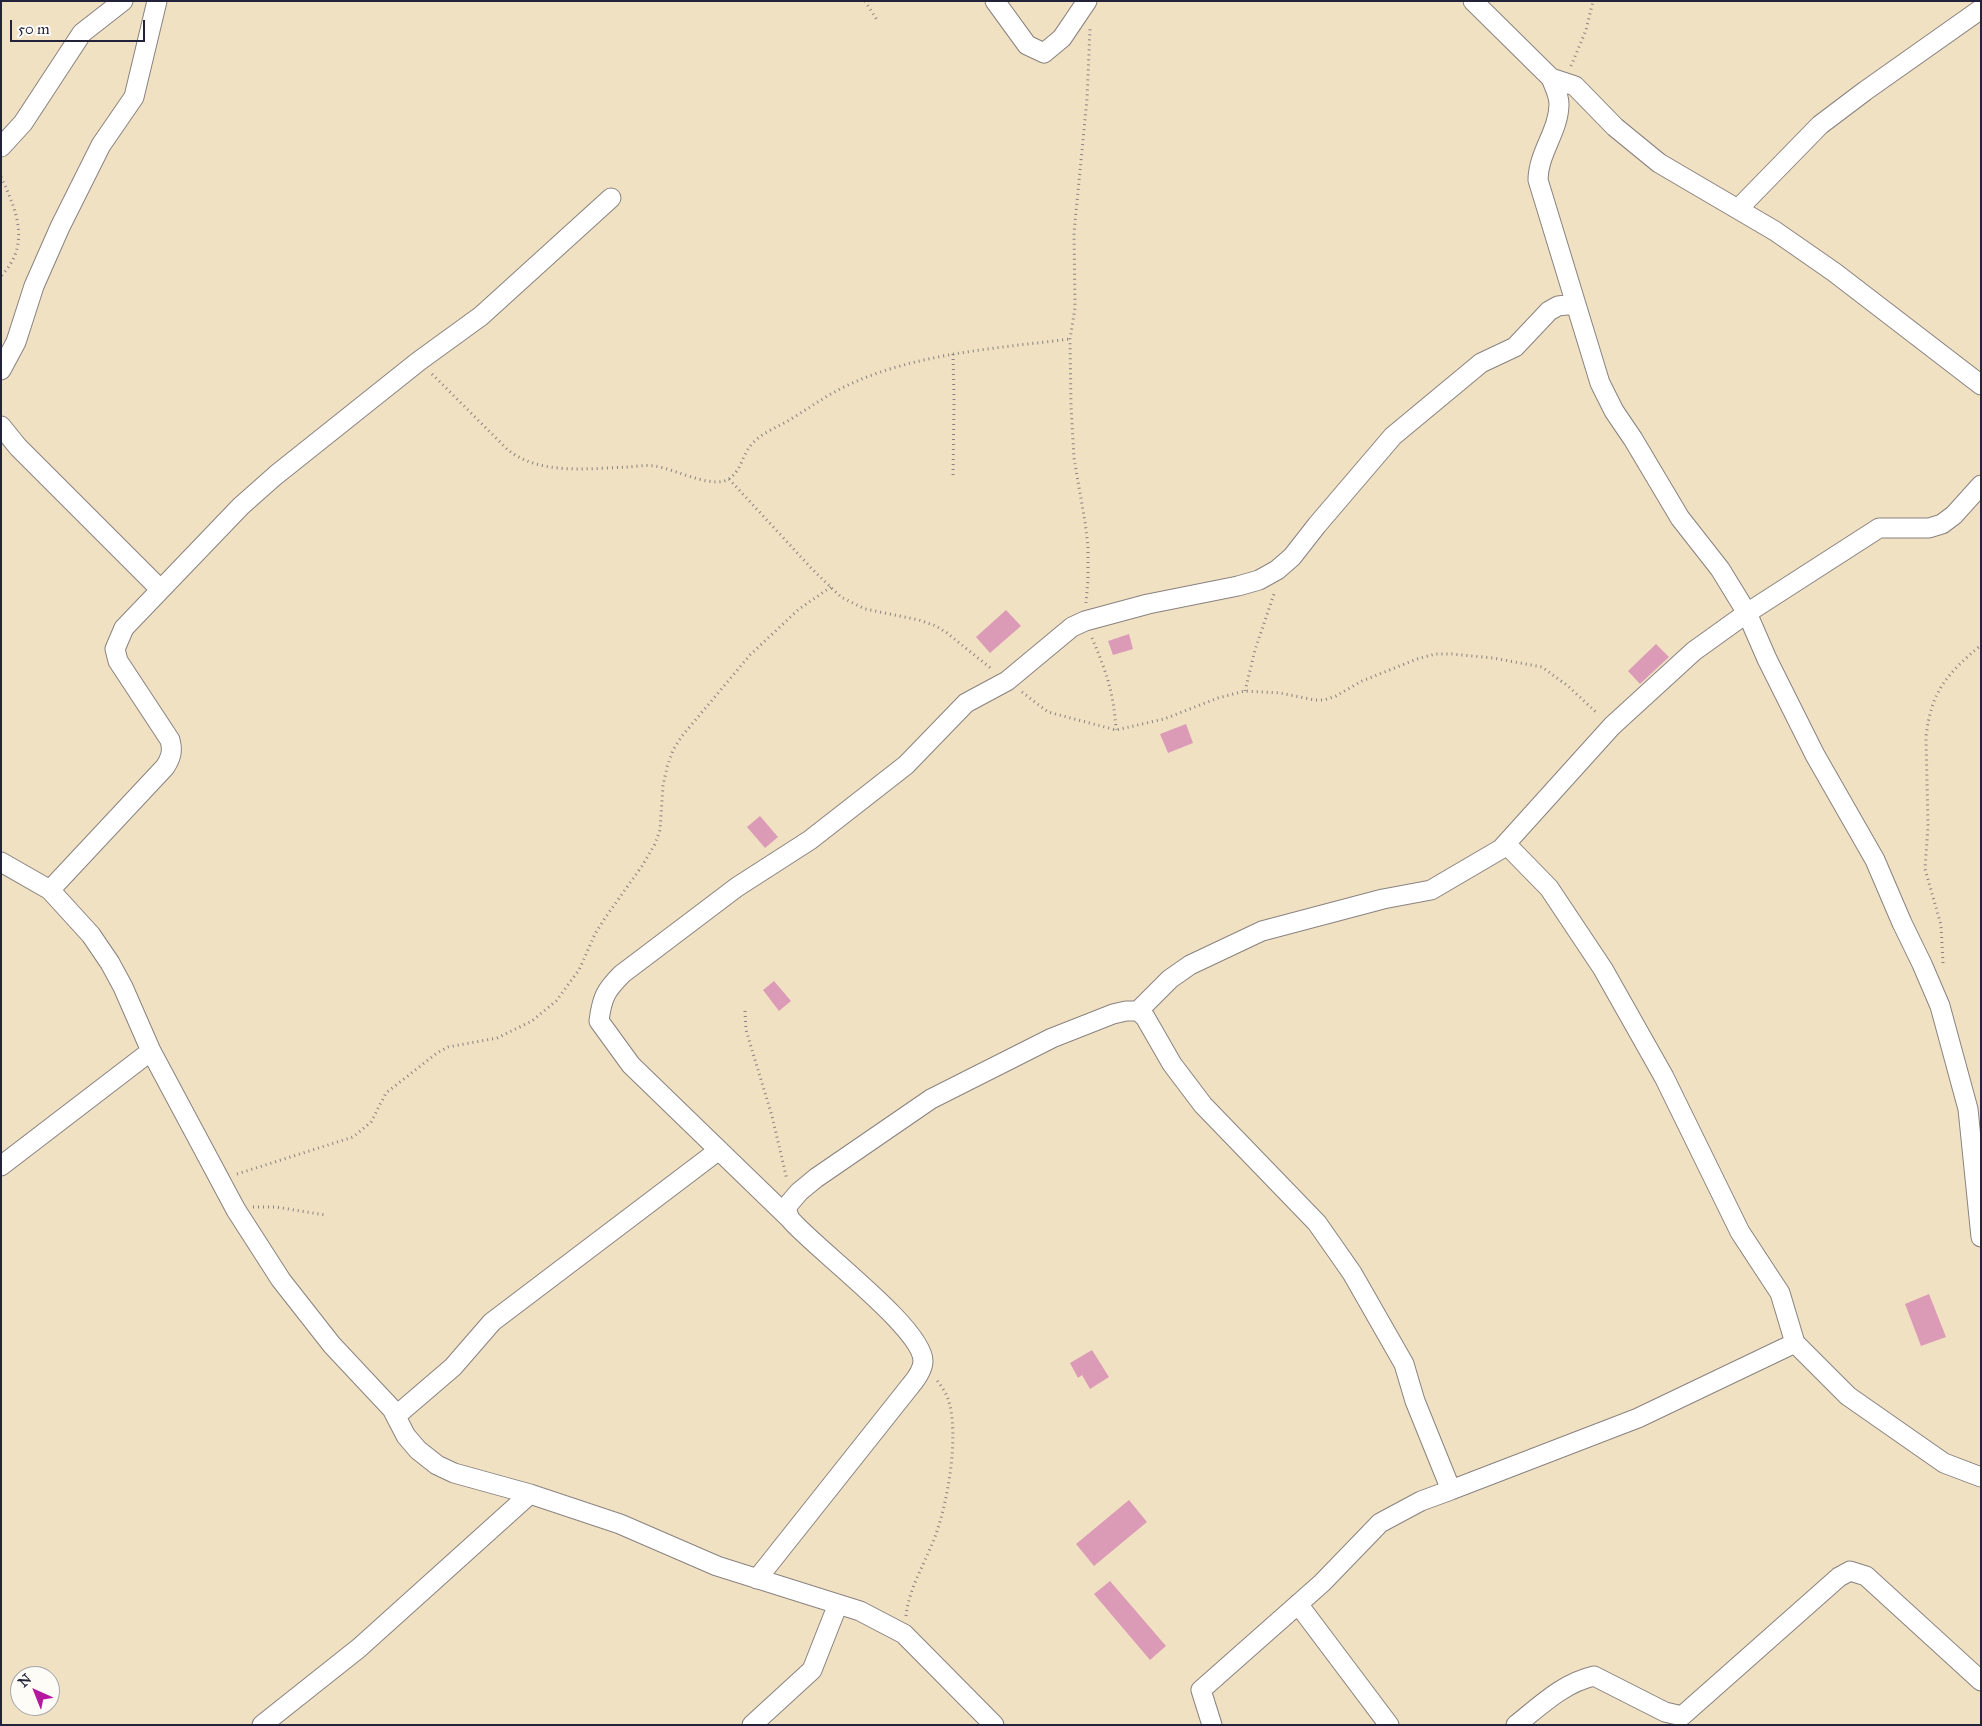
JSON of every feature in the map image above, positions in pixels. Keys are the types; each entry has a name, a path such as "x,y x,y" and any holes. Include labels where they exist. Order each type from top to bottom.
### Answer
{"street":[{"path":"1,147 23,123 82,33 123,1"},
{"path":"1,370 16,342 34,286 60,227 101,144 134,97 157,1"},
{"path":"995,1 1027,45 1044,53 1062,38 1087,1"},
{"path":"1473,1 1555,78 1575,86 1615,127 1659,163 1739,208 1834,272 1981,385"},
{"path":"1739,208 1795,149 1832,115 1981,9"},
{"path":"1555,78 1559,106 1553,128 1540,160 1538,180 1600,383 1607,400 1633,439 1680,518 1720,569 1747,613 1766,659 1815,755 1875,860 1940,1006 1968,1109 1981,1237"},
{"path":"50,890 169,760 172,750 170,740 118,661 115,649 118,638 124,628 241,506 276,475 419,361 481,316 611,198"},
{"path":"757,1579 911,1386 922,1367 922,1359 918,1347 901,1324 790,1210 719,1150 631,1065 599,1021 601,1006 608,988 622,974 715,903 810,840 906,765 966,703 1007,681 1060,636 1085,621 1167,600 1238,586 1270,575 1285,564 1399,431 1481,362 1515,347 1549,311 1562,305 1575,304"},
{"path":"1,426 18,447 160,590"},
{"path":"1138,1011 1156,992 1190,965 1262,931 1383,899 1431,890 1501,849 1612,726 1694,651 1747,613 1878,528 1938,527 1954,515 1981,485"},
{"path":"1506,844 1548,888 1612,986 1664,1077 1740,1232 1780,1293 1795,1343 1848,1396 1944,1463 1981,1477"},
{"path":"1,862 50,890 91,935 110,963 123,987 151,1051 236,1210 281,1280 332,1346 389,1404 397,1415 406,1436 418,1450 437,1465 471,1478 530,1494 620,1524 717,1566 860,1611 904,1634 994,1725"},
{"path":"790,1210 816,1178 931,1098 1052,1038 1114,1014 1138,1011 1145,1017 1166,1056 1203,1105 1317,1223 1344,1260 1404,1364 1415,1401 1451,1490"},
{"path":"1,1166 151,1051"},
{"path":"397,1415 453,1367 492,1322 719,1150"},
{"path":"1212,1725 1201,1690 1322,1583 1380,1523 1421,1501 1638,1418 1795,1343"},
{"path":"262,1725 359,1648 530,1494"},
{"path":"1516,1725 1555,1694 1579,1679 1594,1676 1665,1712 1682,1716 1839,1577 1850,1571 1866,1576 1981,1681"},
{"path":"752,1725 812,1670 838,1604"},
{"path":"1298,1604 1388,1725"}],"path":[{"path":"865,1 877,20"},
{"path":"1555,78 1570,68 1586,30 1594,1"},
{"path":"1090,21 1087,98 1074,233 1075,308 1070,339 1074,458 1088,546 1085,621 1111,687 1115,706 1116,730"},
{"path":"1,178 12,199 20,228 16,252 1,276"},
{"path":"419,361 508,450 523,460 532,463 580,469 649,465 720,482 729,479 741,466 746,451 754,441 831,394 860,380 894,368 953,354 1070,339"},
{"path":"953,354 953,477"},
{"path":"729,479 831,587 847,601 864,609 919,620 936,626 1048,712 1116,730 1164,719 1218,698 1245,691 1280,692 1315,700 1324,700 1417,659 1436,654 1452,654 1501,659 1542,667 1568,686 1612,726"},
{"path":"1245,691 1255,650 1285,564"},
{"path":"221,1180 353,1137 372,1122 386,1093 438,1053 448,1047 497,1038 532,1021 545,1012 562,994 579,970 600,926 655,844 660,830 663,786 667,767 682,736 750,655 799,609 831,587"},
{"path":"1942,970 1941,925 1925,869 1928,826 1927,724 1932,703 1944,681 1981,645"},
{"path":"745,1011 746,1030 772,1116 790,1210"},
{"path":"236,1210 262,1206 325,1215"},
{"path":"904,1634 911,1593 937,1532 953,1455 953,1433 949,1401 922,1359"}],"building":[{"path":"1006,610 1021,626 990,653 976,637"},
{"path":"1129,634 1133,649 1113,655 1108,641"},
{"path":"1656,644 1669,657 1640,684 1628,671"},
{"path":"1186,724 1193,743 1168,753 1160,734"},
{"path":"760,816 778,837 765,848 747,827"},
{"path":"774,981 791,1001 779,1011 763,990"},
{"path":"1929,1294 1946,1337 1921,1346 1905,1304"},
{"path":"1092,1350 1109,1377 1090,1389 1082,1375 1078,1378 1070,1363"},
{"path":"1129,1500 1147,1522 1094,1566 1076,1544"},
{"path":"1110,1581 1166,1646 1150,1660 1094,1594"}]}
